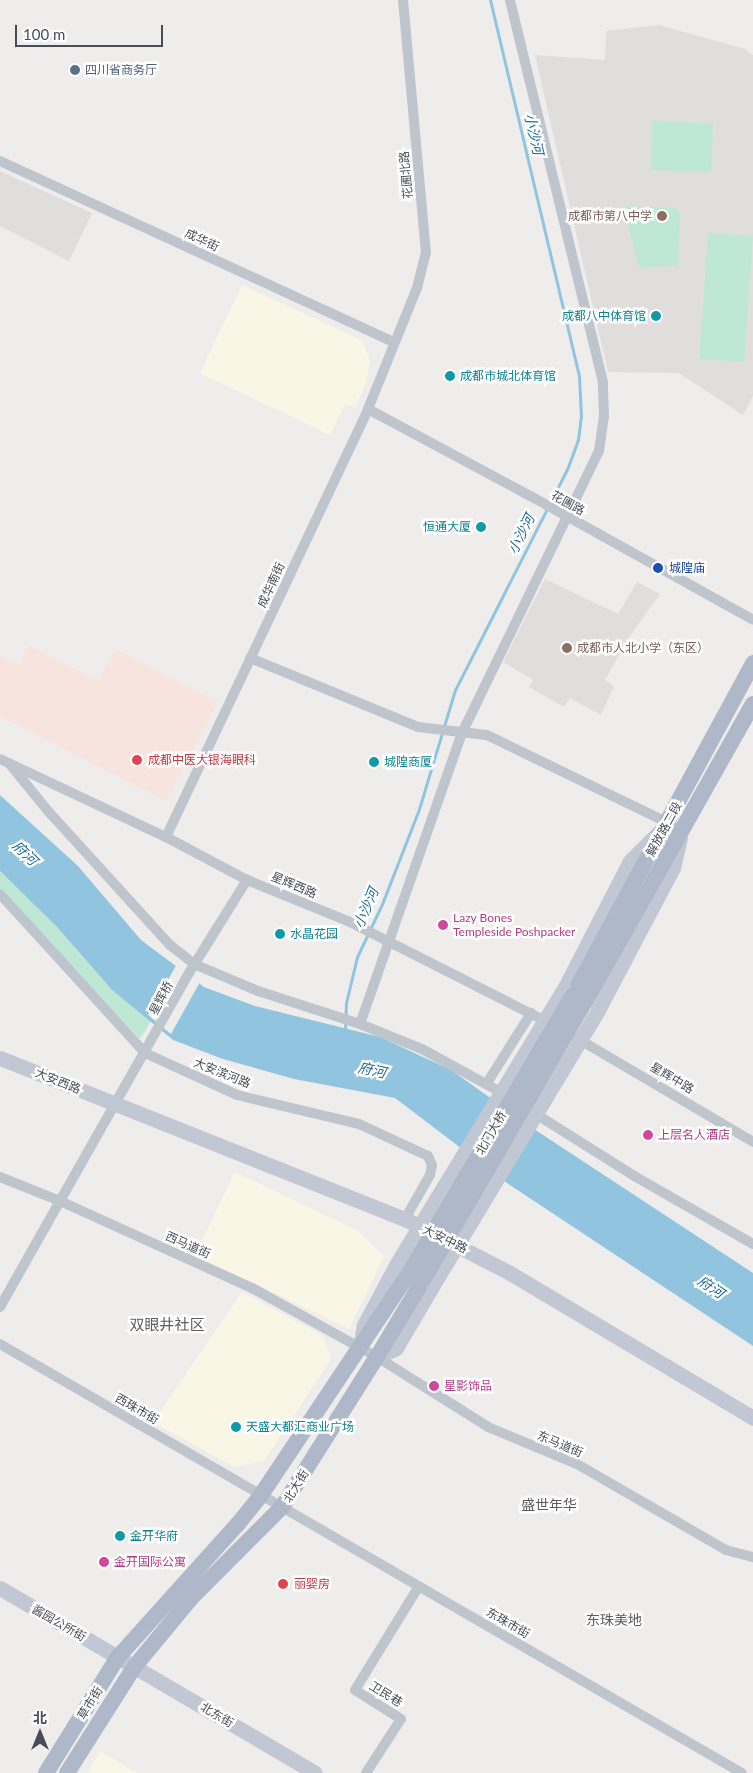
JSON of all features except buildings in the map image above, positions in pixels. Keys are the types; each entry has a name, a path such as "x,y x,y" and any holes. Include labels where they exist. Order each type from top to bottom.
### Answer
{"main road":[{"name":"解放路二段","path":"580,999 668,823 753,663"},
{"name":"解放路二段","path":"580,999 682,832 753,704"},
{"name":"北门大桥","path":"416,1276 580,999"},
{"name":"北大街","path":"118,1658 237,1525 260,1495 360,1347 416,1276"},
{"name":"北大街","path":"135,1666 192,1596 282,1507 378,1357 416,1276"},
{"name":"草市街","path":"46,1773 118,1658"},
{"name":"草市街","path":"67,1773 135,1666"}],"street":[{"name":"花圃北路","path":"394,342 417,288 426,253 403,0"},
{"path":"356,1023 458,732 563,514 598,451 604,417 603,382 510,0"},
{"name":"成华街","path":"0,161 394,342"},
{"name":"成华南街","path":"166,837 368,410 394,342"},
{"name":"花圃路","path":"368,410 536,499 753,620"},
{"path":"250,658 418,727 487,735 668,823 682,832"},
{"path":"4,761 192,968 356,1023 422,1049 487,1083 636,1177 753,1244"},
{"name":"星辉西路","path":"4,761 166,837 247,880 350,922 531,1013 576,1038"},
{"name":"星辉桥","path":"0,1307 192,968 247,880"},
{"name":"大安滨河路","path":"0,894 145,1053 238,1095 359,1124 428,1156 432,1165 430,1175 405,1219"},
{"path":"416,1276 580,999"},
{"path":"487,1083 531,1013"},
{"name":"星辉中路","path":"576,1038 753,1142"},
{"name":"大安西路","path":"0,1058 116,1104"},
{"name":"大安中路","path":"116,1104 405,1219 510,1273 753,1418"},
{"name":"西马道街","path":"0,1177 60,1201 252,1288 360,1347"},
{"name":"西珠市街","path":"0,1344 260,1495"},
{"name":"东马道街","path":"360,1347 488,1427 576,1464 726,1550 753,1557"},
{"name":"东珠市街","path":"260,1495 742,1773"},
{"name":"卫民巷","path":"366,1773 401,1719 355,1690 419,1586"},
{"name":"酱园公所街","path":"0,1588 118,1658"},
{"name":"北东街","path":"118,1658 135,1666 315,1773"}],"shaded area":[{"name":"成都市第八中学","path":"659,25 745,49 753,55 753,396 743,415 679,373 608,372 535,55 605,60 606,31"},
{"path":"0,171 92,213 69,261 0,226"},
{"path":"242,285 363,341 370,362 366,383 355,407 345,404 330,435 200,373"},
{"name":"成都市人北小学（东区）","path":"545,579 618,614 637,582 660,594 631,634 605,680 614,686 601,715 570,698 564,707 529,687 533,680 503,662"},
{"name":"成都中医大银海眼科","path":"29,645 98,681 115,649 218,702 166,801 1,717 0,719 0,656 19,665"},
{"path":"235,1172 358,1231 384,1256 349,1329 195,1255"},
{"path":"242,1292 323,1336 331,1359 264,1461 234,1467 153,1422"},
{"path":"100,1751 137,1773 88,1773"}],"green space":[{"path":"652,121 713,123 711,172 650,170"},
{"path":"627,206 676,208 680,214 678,266 639,267 625,212"},
{"path":"708,233 753,236 744,362 699,359"},
{"path":"0,871 57,927 112,990 151,1021 140,1039 0,889"}],"water":[{"name":"府河","path":"0,795 78,866 141,940 204,987 255,1006 380,1037 451,1070 540,1133 753,1273 753,1346 507,1183 395,1098 294,1079 223,1059 173,1040 112,990 57,927 0,871"}],"pier":[{"path":"177,964 200,982 171,1034 148,1015"}],"waterway":[{"name":"小沙河","path":"345,1031 346,1003 357,957 382,904 419,809 455,690 568,467 578,440 581,417 579,376 490,0"}],"place":[{"name":"四川省商务厅","path":"75,70"},
{"name":"成都市第八中学","path":"662,216"},
{"name":"成都八中体育馆","path":"656,316"},
{"name":"成都市城北体育馆","path":"450,376"},
{"name":"恒通大厦","path":"481,527"},
{"name":"城隍庙","path":"658,568"},
{"name":"成都市人北小学（东区）","path":"567,648"},
{"name":"成都中医大银海眼科","path":"137,760"},
{"name":"城隍商厦","path":"374,762"},
{"name":"Lazy Bones Templeside Poshpacker","path":"443,925"},
{"name":"水晶花园","path":"280,934"},
{"name":"上层名人酒店","path":"648,1135"},
{"name":"星影饰品","path":"434,1386"},
{"name":"天盛大都汇商业广场","path":"236,1427"},
{"name":"金开华府","path":"120,1536"},
{"name":"金开国际公寓","path":"104,1562"},
{"name":"丽婴房","path":"283,1584"}],"district":[{"name":"双眼井社区","path":"167,1325"},
{"name":"盛世年华","path":"549,1505"},
{"name":"东珠美地","path":"614,1620"}]}
